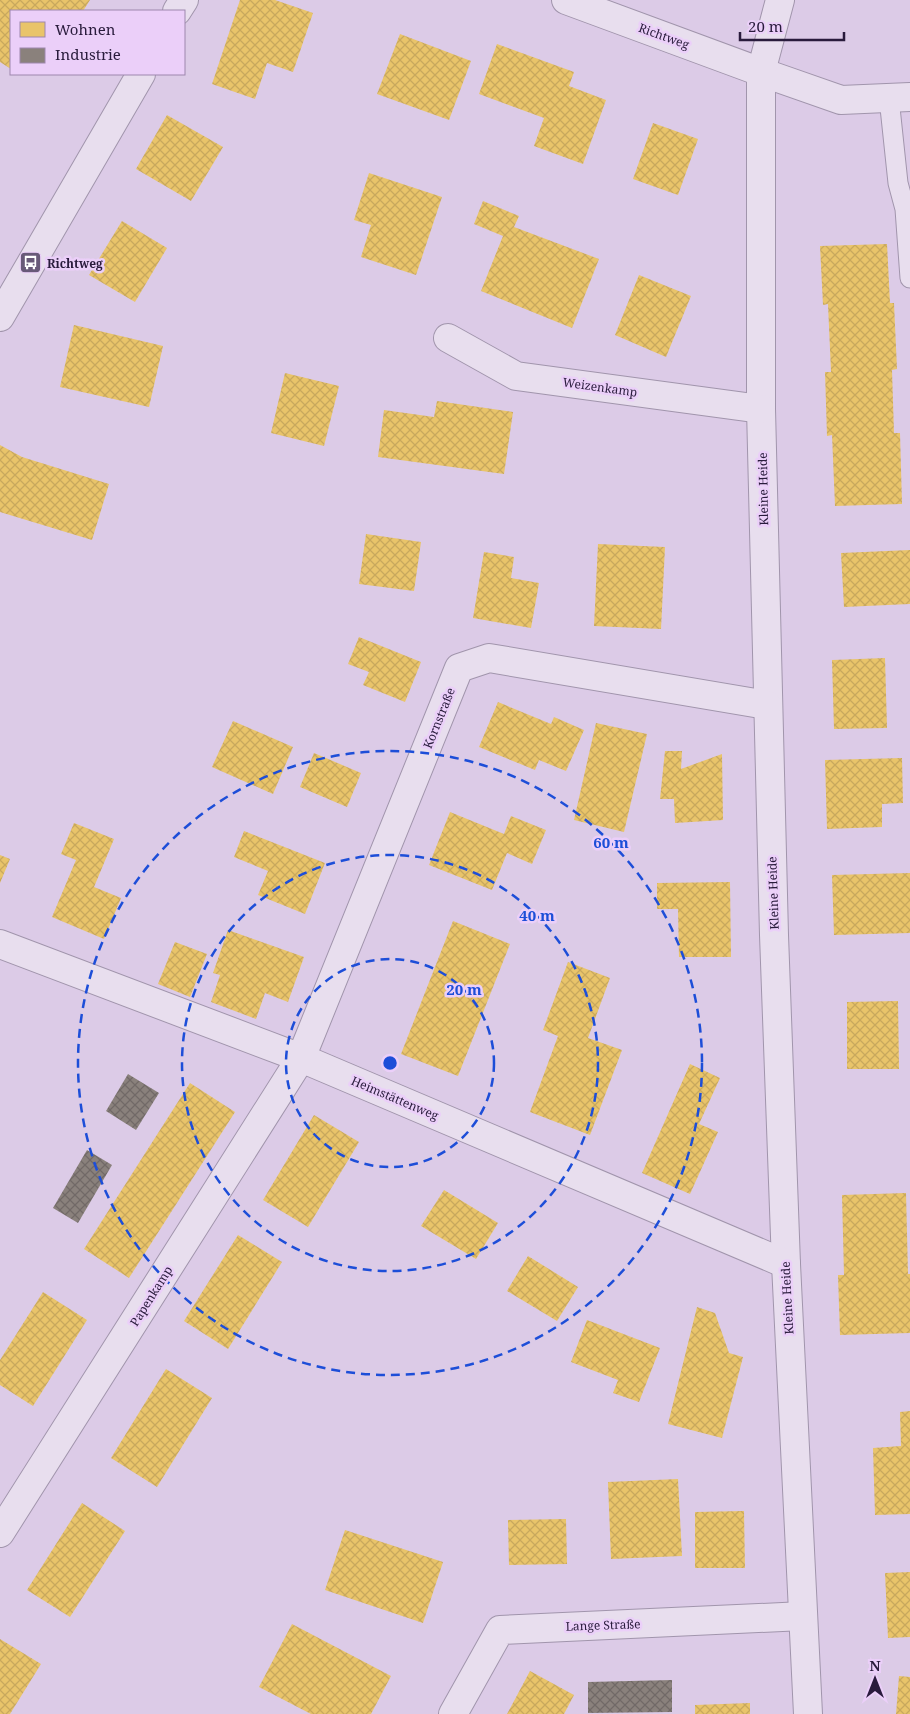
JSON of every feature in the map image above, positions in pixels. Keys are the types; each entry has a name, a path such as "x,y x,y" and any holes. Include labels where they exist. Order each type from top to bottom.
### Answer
{"street":[{"name":"Richtweg","path":"566,0 841,100 899,98"},
{"name":"Kleine Heide","path":"780,0 761,72 761,409 768,705 786,1264 808,1714"},
{"path":"0,317 140,75"},
{"name":"Weizenkamp","path":"448,338 516,376 761,409"},
{"name":"Kornstraße","path":"301,1058 459,668 489,658 768,705"},
{"name":"Heimstättenweg","path":"0,944 301,1058 786,1264"},
{"name":"Papenkamp","path":"0,1533 301,1058"},
{"name":"Lange Straße","path":"453,1714 500,1630 803,1616"}],"lane":[{"path":"899,98 898,183 905,209 910,278"}],"building: Wohnen":[{"path":"0,0 90,0 84,10 10,10 10,68 0,62"},
{"path":"240,0 275,0 313,13 293,72 267,63 255,99 212,84"},
{"path":"400,34 471,61 449,120 377,94"},
{"path":"497,44 574,72 569,86 606,100 583,164 534,146 544,118 479,94"},
{"path":"167,115 223,147 191,201 136,169"},
{"path":"653,123 698,139 678,195 633,179"},
{"path":"369,173 442,197 416,275 361,257 371,225 354,220"},
{"path":"483,201 519,216 514,227 599,259 572,328 481,291 503,236 474,224"},
{"path":"122,221 167,248 135,302 89,275"},
{"path":"887,244 890,303 894,303 897,369 892,370 894,433 900,433 902,504 835,506 832,435 827,436 825,372 831,372 828,304 823,305 820,246"},
{"path":"639,275 691,296 666,357 615,335"},
{"path":"74,325 163,346 149,407 60,387"},
{"path":"285,373 339,386 324,446 271,433"},
{"path":"437,401 513,412 504,474 378,457 384,410 434,417"},
{"path":"0,445 22,457 109,484 92,540 0,512"},
{"path":"366,534 421,542 414,591 359,584"},
{"path":"598,544 665,547 661,629 594,626"},
{"path":"910,550 910,604 844,607 841,553"},
{"path":"484,552 514,557 511,578 539,583 531,628 473,618"},
{"path":"359,637 421,662 405,702 363,685 369,672 348,664"},
{"path":"885,658 887,728 834,729 832,660"},
{"path":"498,702 551,724 554,717 584,730 566,771 539,760 535,770 479,747"},
{"path":"233,721 293,747 273,794 212,767"},
{"path":"596,723 647,734 624,832 574,820"},
{"path":"665,751 682,751 681,769 722,754 723,820 675,823 674,799 660,799"},
{"path":"314,753 361,773 347,807 300,787"},
{"path":"902,758 903,803 882,804 882,827 827,829 825,760"},
{"path":"450,812 504,834 511,816 546,830 532,864 507,853 492,890 429,865"},
{"path":"74,823 114,839 94,887 121,898 104,939 52,917 76,860 61,854"},
{"path":"244,831 325,863 305,914 258,895 268,871 234,857"},
{"path":"0,855 10,859 0,883"},
{"path":"910,873 910,933 834,935 832,875"},
{"path":"730,882 731,957 679,957 678,909 657,909 657,883"},
{"path":"453,921 510,944 458,1076 401,1054"},
{"path":"228,930 304,957 288,1002 265,993 256,1019 211,1002 220,975 213,973"},
{"path":"175,942 207,954 190,997 158,984"},
{"path":"568,962 610,978 588,1038 622,1050 590,1135 530,1112 558,1036 543,1030"},
{"path":"898,1001 899,1069 847,1069 847,1002"},
{"path":"690,1064 720,1078 699,1124 718,1132 690,1194 642,1173"},
{"path":"190,1083 235,1112 129,1278 84,1249"},
{"path":"314,1115 359,1142 308,1227 263,1200"},
{"path":"444,1190 498,1223 476,1259 421,1226"},
{"path":"906,1193 908,1274 910,1274 910,1333 840,1335 838,1275 844,1275 842,1195"},
{"path":"238,1235 282,1262 228,1349 184,1321"},
{"path":"528,1256 578,1287 557,1321 507,1291"},
{"path":"43,1292 87,1320 33,1406 0,1385 0,1360"},
{"path":"697,1307 715,1313 729,1353 743,1357 722,1438 668,1424"},
{"path":"587,1320 660,1348 639,1402 613,1393 618,1380 571,1362"},
{"path":"166,1369 212,1398 157,1487 111,1458"},
{"path":"910,1411 910,1514 875,1515 873,1448 901,1446 900,1412"},
{"path":"678,1479 682,1556 611,1559 608,1482"},
{"path":"82,1503 125,1531 70,1617 27,1590"},
{"path":"744,1511 745,1568 695,1568 695,1512"},
{"path":"566,1519 567,1564 509,1565 508,1520"},
{"path":"345,1530 443,1562 423,1623 325,1590"},
{"path":"910,1572 910,1637 888,1638 885,1573"},
{"path":"292,1624 391,1676 371,1714 311,1714 259,1687"},
{"path":"0,1639 41,1664 10,1714 0,1714"},
{"path":"530,1671 574,1695 564,1714 507,1714"},
{"path":"899,1676 910,1677 910,1714 896,1714"},
{"path":"750,1703 750,1714 695,1714 695,1705"}],"building: Industrie":[{"path":"128,1074 159,1093 136,1130 106,1111"},
{"path":"87,1150 112,1165 78,1223 53,1208"},
{"path":"672,1680 672,1712 588,1713 588,1682"}],"place":[{"name":"Richtweg","path":"31,263"}]}
